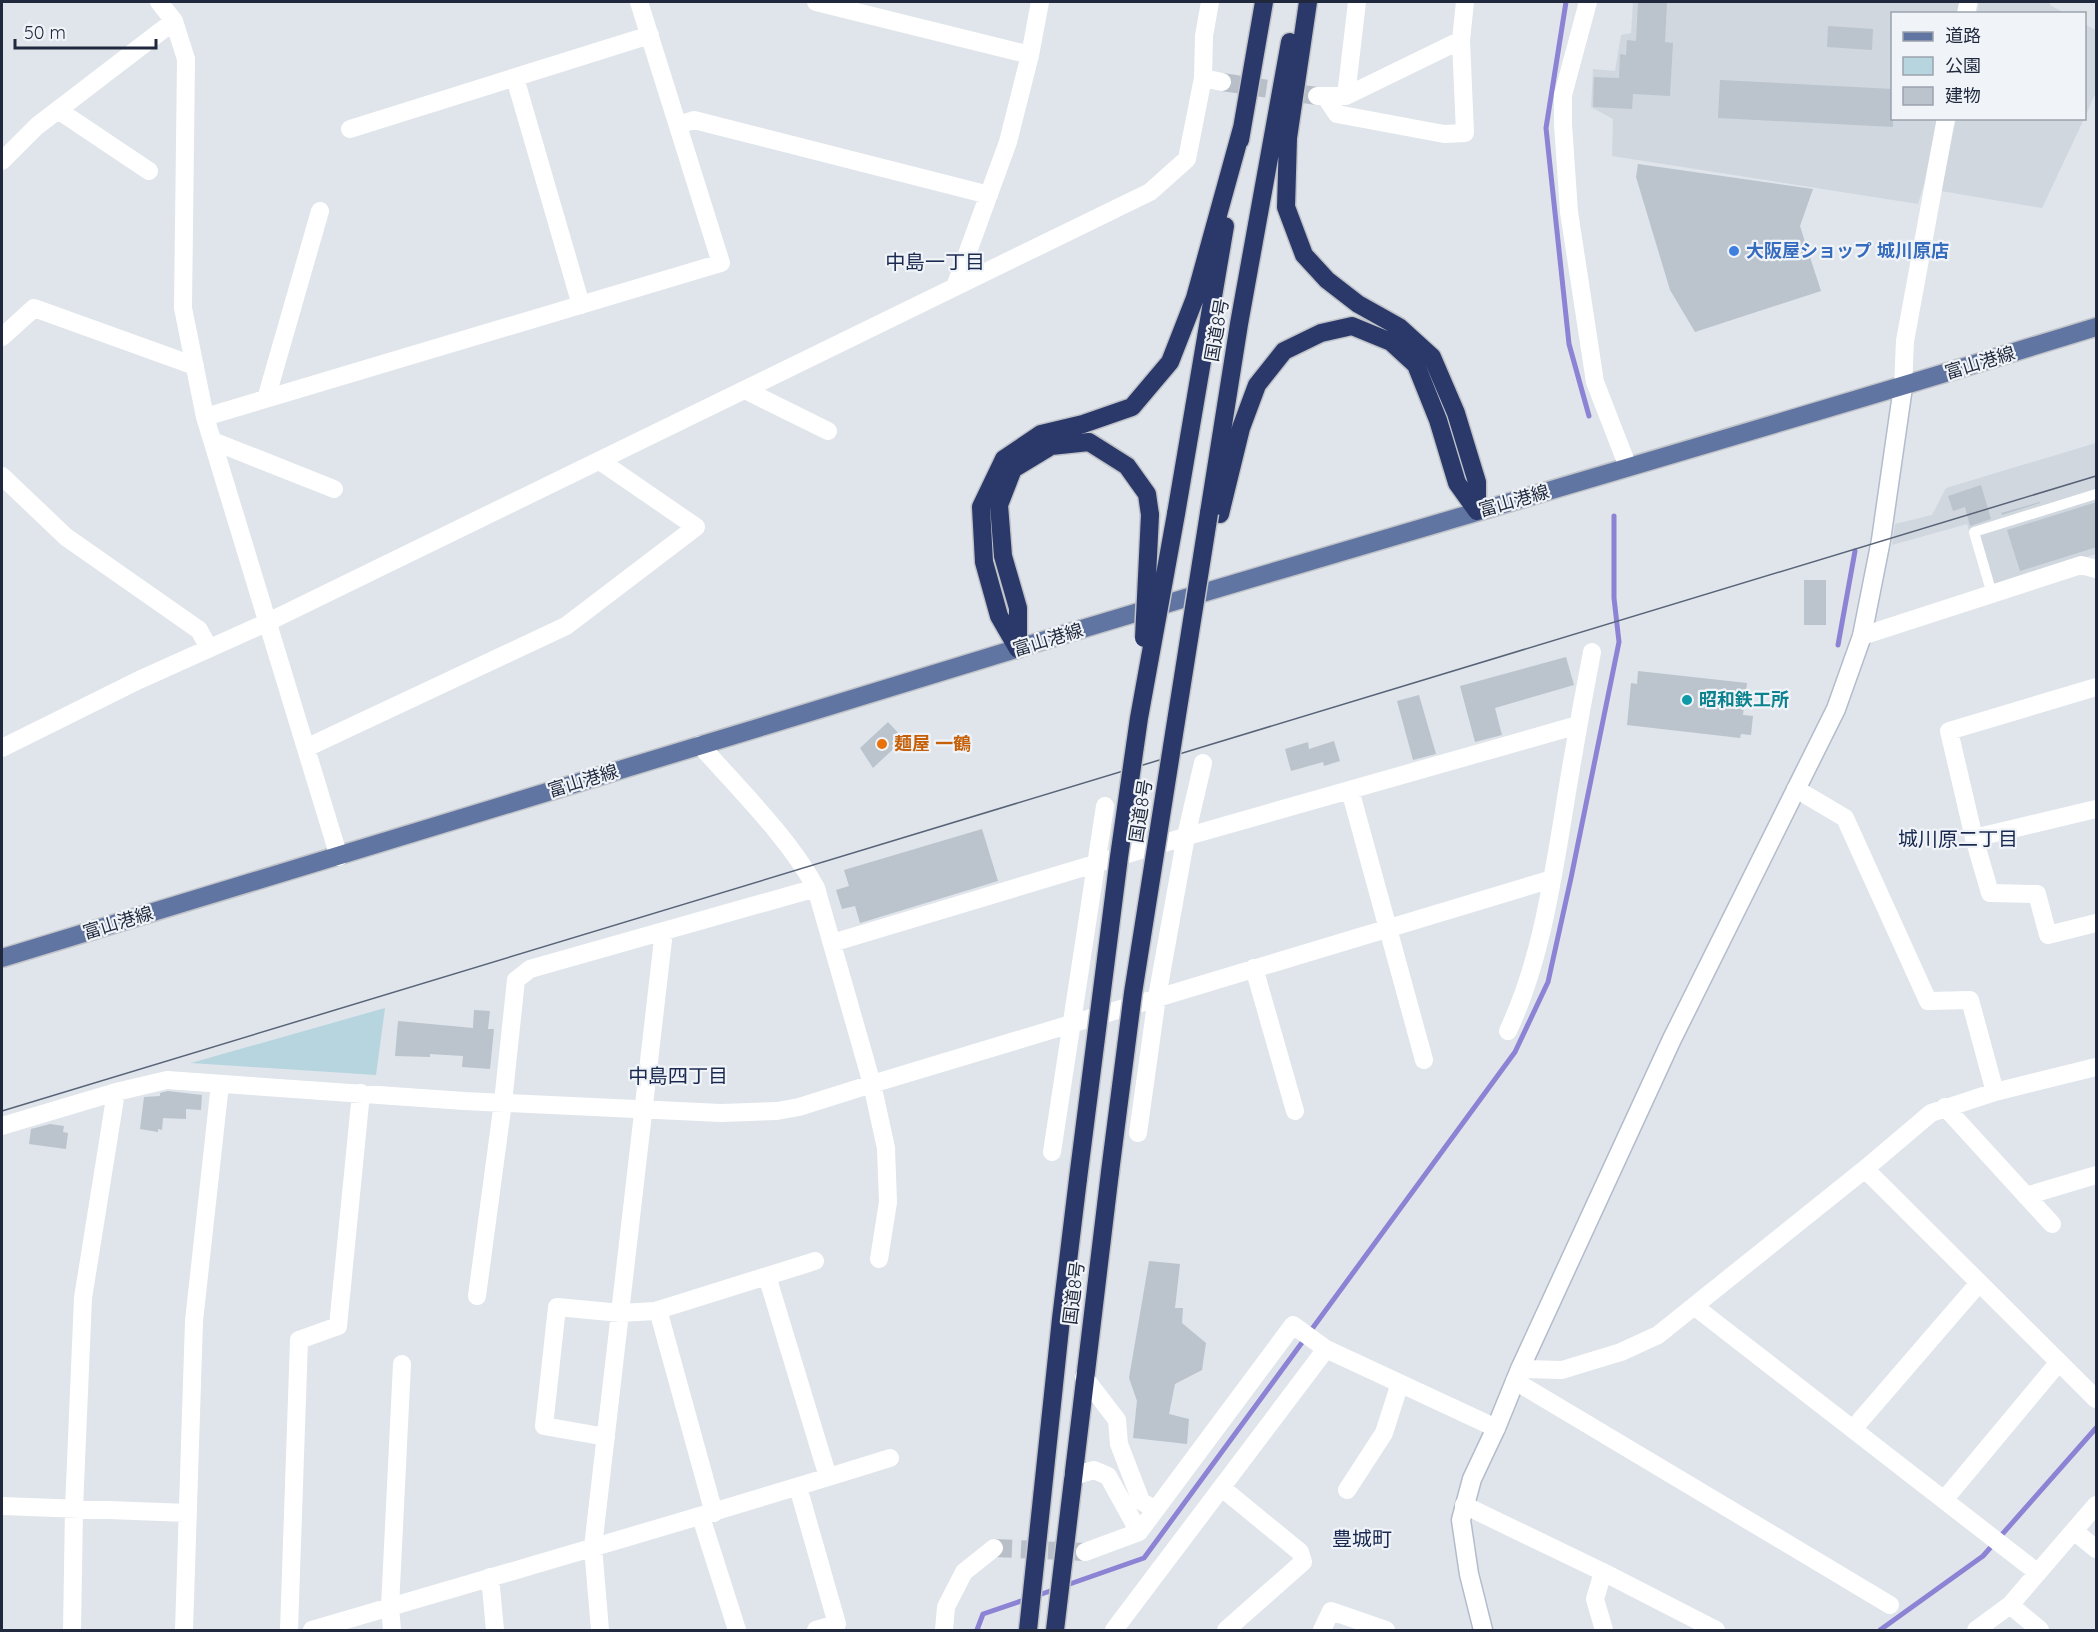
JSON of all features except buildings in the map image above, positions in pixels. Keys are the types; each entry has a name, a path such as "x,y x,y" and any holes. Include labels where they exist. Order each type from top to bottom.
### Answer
{"highway":[{"name":"国道8号","path":"1028,1630 1078,1179 1139,718 1264,2"},
{"name":"国道8号","path":"1055,1630 1084,1377 1133,993 1176,724 1214,515 1239,324 1297,2"},
{"path":"1308,2 1288,138 1286,207 1304,255 1327,280 1358,304 1399,327 1432,357 1456,413 1477,482 1478,511"},
{"path":"1018,648 999,616 984,562 981,507 1004,459 1041,434 1083,424 1132,407 1170,362 1194,298 1242,128"},
{"path":"1214,515 1240,429 1257,385 1284,351 1321,333 1352,326 1391,342 1416,365 1438,420 1457,483 1478,511"},
{"path":"1018,648 1018,608 1003,556 999,505 1014,470 1051,446 1089,442 1127,466 1148,494 1150,515 1139,718"}],"main road":[{"name":"富山港線","path":"2,958 1018,648 1903,387 2097,327"}],"street":[{"path":"205,417 720,262 639,2"},
{"path":"816,2 1030,55"},
{"path":"956,287 1008,142 1030,55 1040,2"},
{"path":"2,748 139,680 268,622 1150,192 1186,159 1203,78 1204,36 1210,2"},
{"path":"1346,96 1357,2"},
{"path":"1461,40 1346,96 1321,96 1337,114 1444,134 1465,133 1461,40 1466,2"},
{"path":"1588,2 1563,95 1569,212 1596,382 1628,468"},
{"path":"2,160 37,126 170,10 186,59 183,308 205,417 339,857"},
{"path":"350,129 650,35"},
{"path":"515,78 581,305"},
{"path":"1203,78 1222,82"},
{"path":"58,110 149,171"},
{"path":"678,125 694,120 989,195"},
{"path":"1483,1630 1469,1574 1461,1520 1472,1479 1672,1039 1836,709 1862,636 1881,540 1903,387 1905,341 1947,120"},
{"path":"266,399 320,211"},
{"path":"2,337 34,308 195,366"},
{"path":"744,390 828,431"},
{"path":"213,441 334,489"},
{"path":"306,748 566,626 696,527 600,461"},
{"path":"2,476 66,537 199,630 209,648"},
{"path":"1862,636 2081,565 2097,569"},
{"path":"1508,1031 1518,1010 1536,958 1592,652"},
{"path":"2097,687 1948,730 1990,893 2037,894 2048,935 2097,923"},
{"path":"832,943 1096,862 1578,725"},
{"path":"700,745 805,868 816,888 872,1084 886,1148 888,1202 879,1259"},
{"path":"1138,1133 1156,997 1186,836 1203,762"},
{"path":"1796,789 1845,818 1928,1001 1970,1000 1995,1092"},
{"path":"1350,790 1424,1060"},
{"path":"1052,1152 1105,806"},
{"path":"1974,838 2097,809"},
{"path":"2,1126 116,1092 167,1080 503,1102 721,1113 777,1111 799,1107 1156,997 1552,879"},
{"path":"477,1296 503,1102 516,980 530,969 816,888"},
{"path":"600,1630 593,1548 664,931"},
{"path":"1254,968 1295,1111"},
{"path":"1518,1375 1562,1370 1621,1352 1658,1335 1931,1113 1995,1092 2097,1067"},
{"path":"184,1630 194,1322 220,1084"},
{"path":"72,1630 74,1508 83,1298 116,1092"},
{"path":"289,1630 299,1340 338,1326 361,1093"},
{"path":"1945,1107 2052,1224"},
{"path":"1864,1169 2097,1399"},
{"path":"2026,1196 2097,1175"},
{"path":"606,1437 544,1426 557,1307 621,1313 658,1310 815,1261"},
{"path":"767,1276 828,1478"},
{"path":"1853,1429 1979,1283"},
{"path":"1694,1306 2038,1573"},
{"path":"658,1310 737,1630"},
{"path":"1085,1552 1139,1532 1293,1325 1326,1349 1496,1428"},
{"path":"1114,1630 1326,1349"},
{"path":"1944,1500 2059,1362"},
{"path":"392,1630 390,1607 402,1365"},
{"path":"1518,1375 1890,1605"},
{"path":"1084,1377 1117,1420 1119,1444 1141,1501 1155,1510"},
{"path":"1347,1490 1384,1432 1400,1383"},
{"path":"312,1630 708,1515 890,1458"},
{"path":"1073,1476 1094,1470 1108,1476 1139,1532"},
{"path":"798,1487 837,1624 816,1630"},
{"path":"1222,1488 1300,1552 1303,1563 1226,1630"},
{"path":"1464,1505 1716,1630"},
{"path":"1976,1630 2010,1605 2097,1505"},
{"path":"2,1506 188,1513"},
{"path":"2074,1531 2097,1549"},
{"path":"944,1630 946,1607 964,1572 994,1548"},
{"path":"1603,1572 1595,1599 1604,1630"},
{"path":"490,1577 495,1630"},
{"path":"2010,1605 2040,1630"},
{"path":"1322,1630 1331,1611 1386,1630"}],"lane":[{"path":"1992,594 1974,532 2097,494"}],"shaded area":[{"path":"1633,2 1959,2 1957,12 1891,12 1891,120 1937,120 1918,204 1612,156 1613,119 1591,107 1593,69 1615,71 1621,35 1631,33"},
{"path":"1979,2 2050,2 2050,5 2063,12 1977,12"},
{"path":"2086,25 2096,30 2096,92 2086,115"},
{"path":"1956,120 2084,120 2042,208 1941,191"},
{"path":"2096,443 2096,554 1987,588 1967,524 1892,545 1895,524 1932,515 1946,488"}],"green space":[{"path":"385,1008 376,1075 191,1063"}],"waterway":[{"path":"1566,2 1546,128 1569,344 1589,416"},
{"path":"1064,1586 1144,1558 1515,1052 1548,982 1619,642 1614,598 1614,516"},
{"path":"1838,645 1855,551"},
{"path":"1880,1630 1983,1556 2096,1428"},
{"path":"1036,1596 1056,1589"},
{"path":"977,1630 983,1614 1027,1599"}],"tunnel":[{"path":"1222,82 1317,96"},
{"path":"994,1548 1085,1552"}],"tram line":[{"path":"2,1111 2096,476"}],"place":[{"name":"大阪屋ショップ 城川原店","path":"1734,251"},
{"name":"昭和鉄工所","path":"1687,700"},
{"name":"麺屋 一鶴","path":"882,744"}],"district":[{"name":"中島一丁目","path":"935,262"},
{"name":"城川原二丁目","path":"1958,839"},
{"name":"中島四丁目","path":"678,1076"},
{"name":"豊城町","path":"1362,1539"}]}
